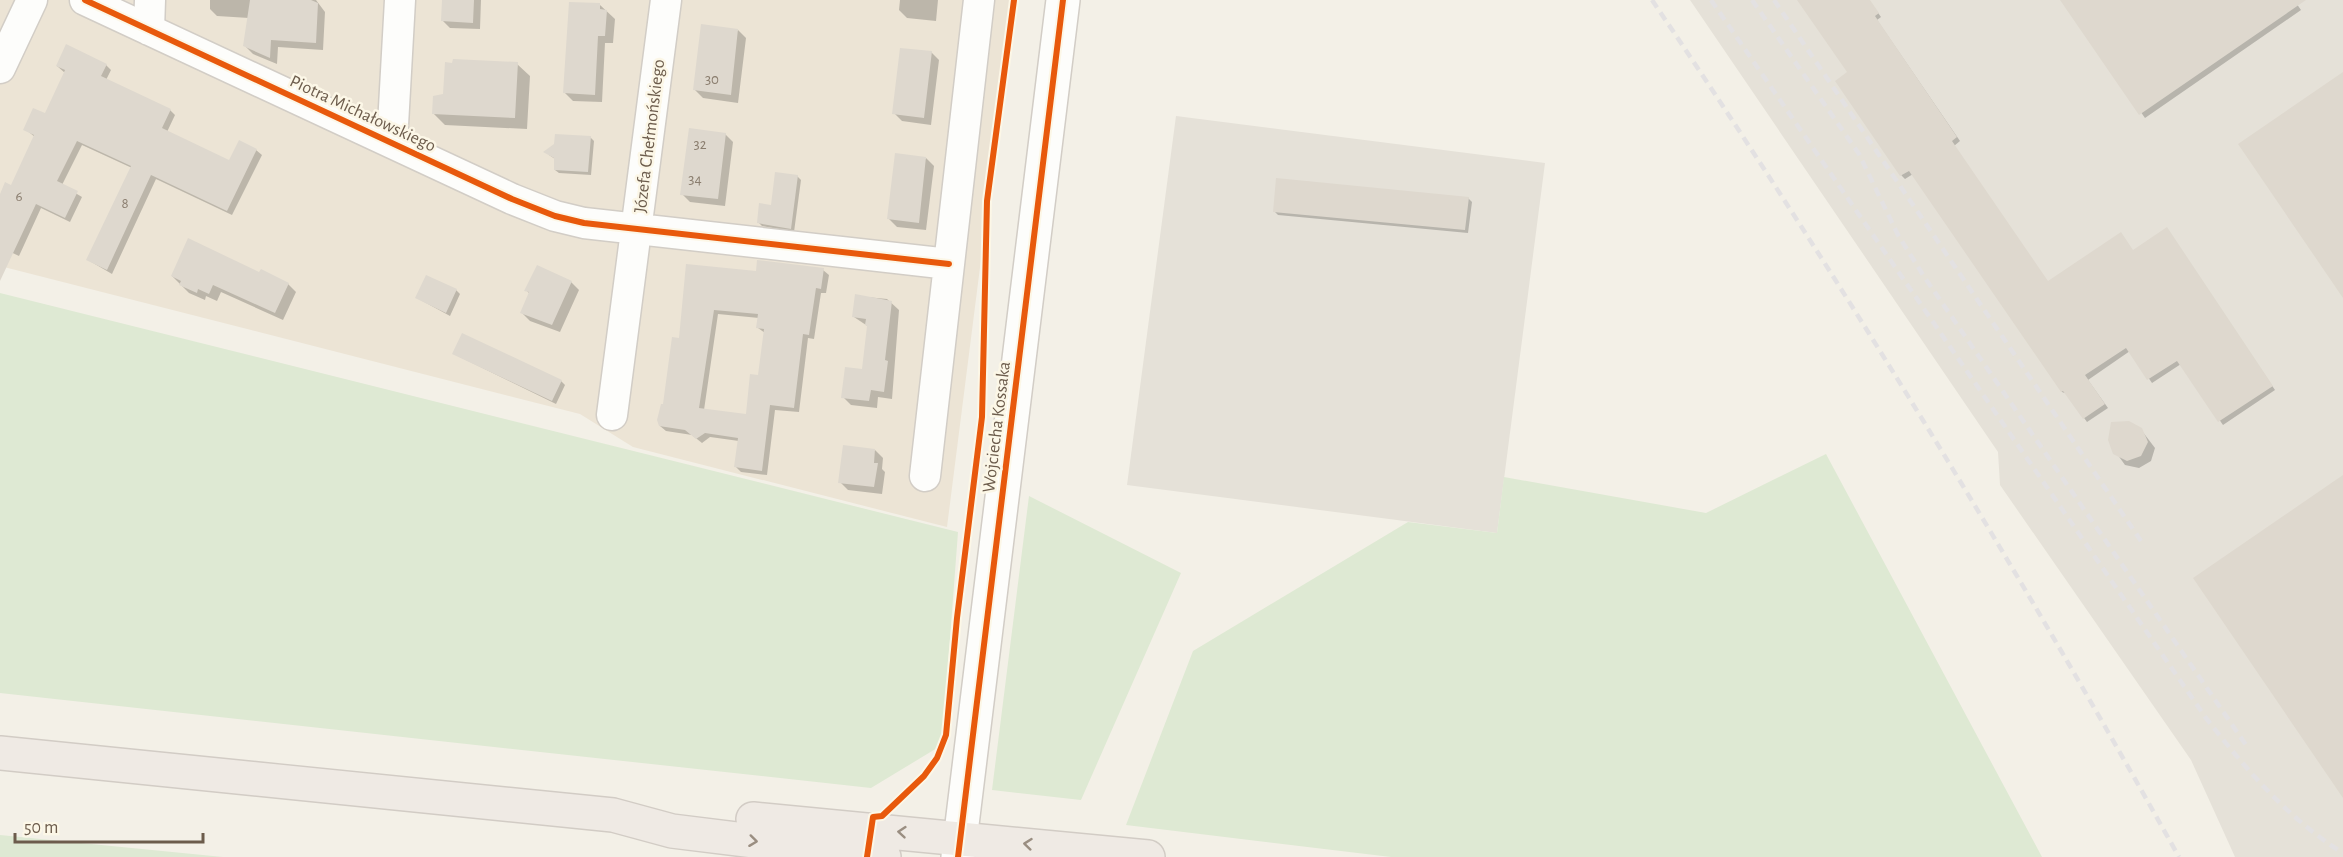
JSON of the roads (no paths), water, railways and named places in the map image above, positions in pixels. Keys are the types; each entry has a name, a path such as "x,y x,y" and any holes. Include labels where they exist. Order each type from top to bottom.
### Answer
{"highway":[{"path":"0,753 613,815 675,812 959,847 1149,857"},
{"path":"613,815 672,831 884,857"}],"street":[{"path":"0,68 32,0"},
{"name":"Piotra Michałowskiego","path":"85,0 555,216 584,223 637,230 949,264"},
{"path":"149,30 150,0"},
{"path":"392,143 400,0"},
{"name":"Józefa Chełmońskiego","path":"612,415 666,0"},
{"path":"925,476 979,0"},
{"name":"Wojciecha Kossaka","path":"959,847 1064,0"}],"railway":[{"path":"1652,0 1791,210 1990,530 2179,857"},
{"path":"1711,0 2206,718 2268,792 2304,825 2343,853"},
{"path":"1752,0 1859,154 1898,235 1925,278 2246,745"},
{"path":"1774,0 2141,541"}]}
